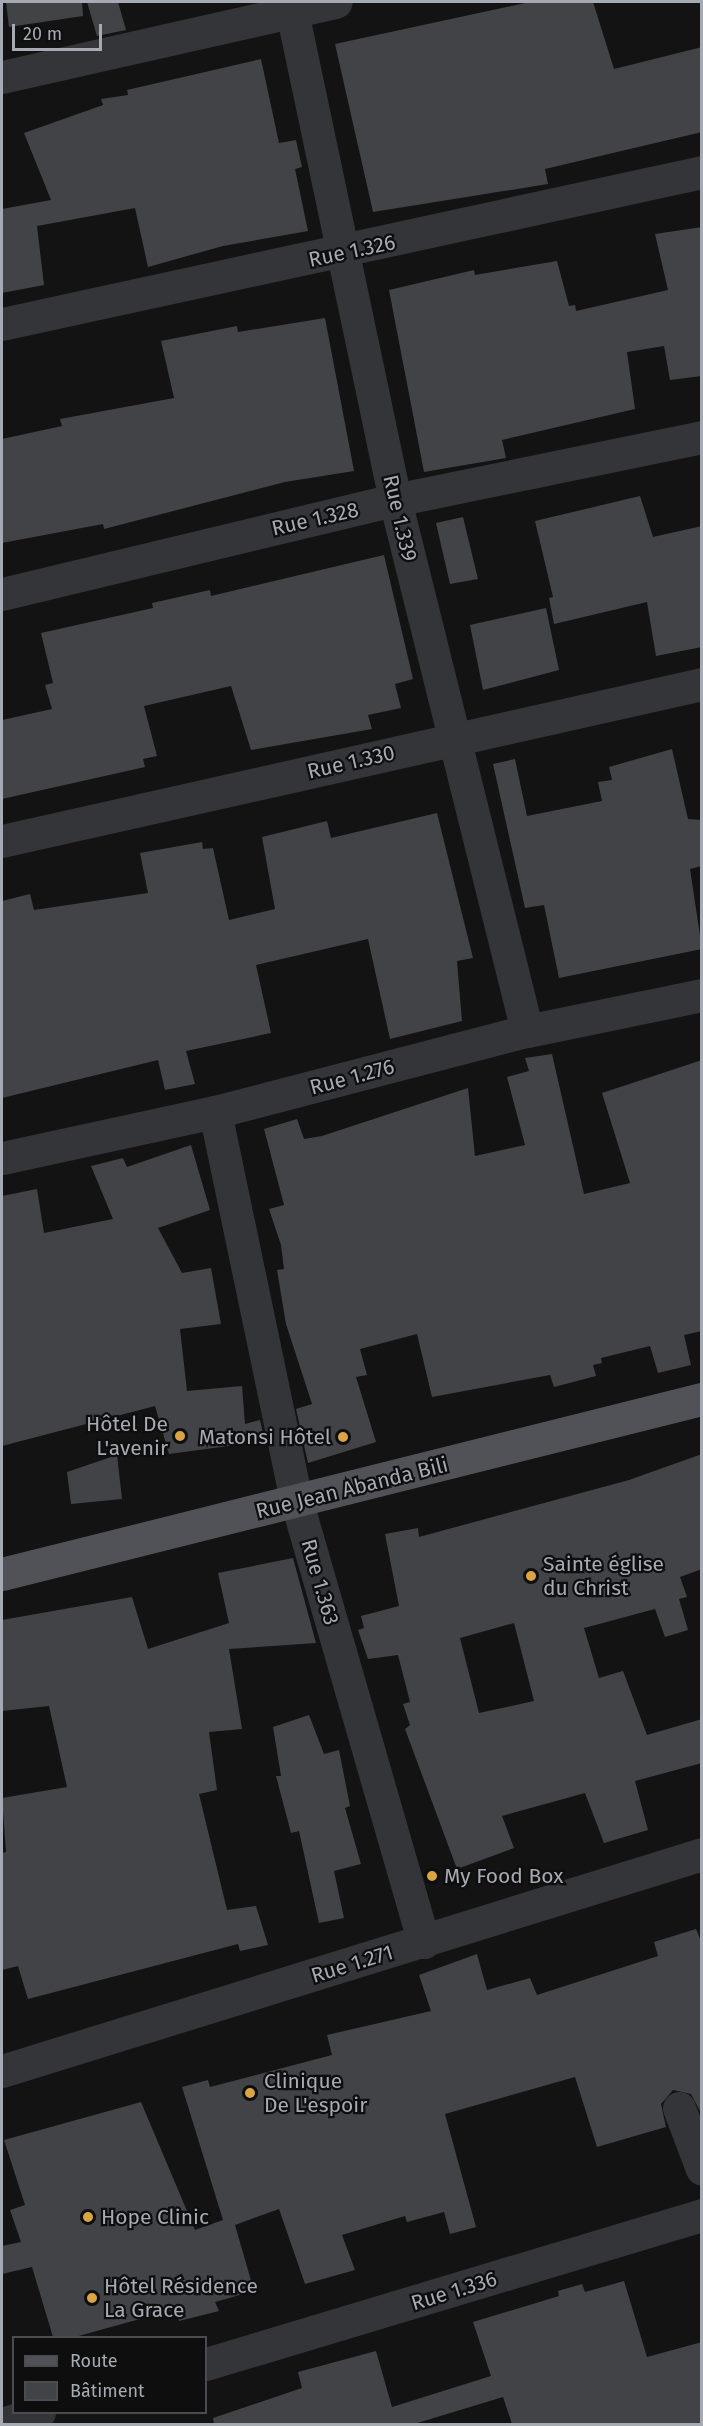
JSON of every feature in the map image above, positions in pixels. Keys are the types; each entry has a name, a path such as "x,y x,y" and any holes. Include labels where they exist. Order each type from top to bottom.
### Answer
{"main road":[{"name":"Rue Jean Abanda Bili","path":"2,1574 297,1503 702,1399"}],"street":[{"path":"2,77 291,6 336,2"},
{"name":"Rue 1.339","path":"291,6 341,254 395,500 451,740 527,1032"},
{"name":"Rue 1.326","path":"2,324 341,254 702,172"},
{"name":"Rue 1.328","path":"2,594 395,500 702,437"},
{"name":"Rue 1.330","path":"2,841 702,684"},
{"name":"Rue 1.276","path":"2,1158 215,1112 527,1032 702,995"},
{"name":"Rue 1.363","path":"215,1112 297,1503 424,1942"},
{"name":"Rue 1.271","path":"2,2071 702,1854"},
{"path":"679,2108 702,2169"},
{"name":"Rue 1.336","path":"207,2364 702,2215"},
{"path":"2,2424 33,2414"}],"building":[{"path":"6,2 82,2 83,16 9,27"},
{"path":"87,2 118,2 126,30 97,36"},
{"path":"530,2 593,2 614,69 702,47 702,132 545,169 548,184 373,212 335,44"},
{"path":"261,59 279,143 296,140 302,167 295,169 308,231 223,246 148,267 135,208 37,226 44,285 2,293 2,209 51,200 24,133 103,105 101,99 128,95 127,90"},
{"path":"702,227 702,376 670,380 664,346 627,352 635,409 502,440 506,458 424,472 389,290 474,270 475,275 557,261 569,306 575,305 576,311 668,290 655,234"},
{"path":"325,318 354,471 285,482 104,529 103,524 2,543 2,439 62,426 60,419 174,398 161,341 237,326 238,332"},
{"path":"640,496 653,537 702,526 702,647 656,656 647,602 554,624 549,598 553,597 535,521"},
{"path":"463,517 478,579 450,584 436,523"},
{"path":"384,555 413,679 395,684 401,708 368,715 372,729 251,750 231,686 144,706 157,756 143,759 145,767 2,799 2,720 52,709 45,685 53,683 41,633 153,608 152,603 210,590 211,596"},
{"path":"546,608 559,670 483,690 470,625"},
{"path":"672,749 688,819 702,820 702,866 690,869 702,949 559,978 544,905 525,908 493,764 515,759 527,816 602,801 598,782 612,780 609,767"},
{"path":"437,813 473,958 457,961 462,1021 390,1039 368,939 256,965 271,1033 186,1051 195,1084 165,1090 158,1060 2,1098 2,901 30,894 34,910 148,893 140,853 202,842 203,849 213,848 229,920 275,909 262,837 327,821 331,838"},
{"path":"552,1054 584,1194 630,1183 602,1093 702,1060 702,1331 684,1335 691,1365 658,1373 650,1346 601,1358 602,1363 593,1365 596,1376 554,1387 550,1375 432,1397 417,1334 360,1349 367,1375 356,1377 376,1442 308,1463 296,1409 312,1404 286,1324 277,1270 284,1269 281,1245 269,1209 284,1205 264,1129 297,1119 304,1139 322,1136 468,1088 475,1156 525,1145 507,1077 529,1071 525,1058"},
{"path":"191,1145 210,1210 158,1228 182,1273 211,1268 221,1324 180,1329 187,1391 242,1386 245,1424 260,1420 265,1441 169,1454 155,1406 2,1446 2,1196 37,1189 44,1233 113,1219 91,1166 123,1158 127,1167"},
{"path":"702,1454 702,1569 680,1577 687,1597 679,1599 688,1630 665,1637 655,1609 584,1628 599,1678 623,1671 647,1735 702,1719 702,1763 635,1781 648,1830 604,1843 585,1793 502,1816 514,1848 457,1869 405,1729 410,1725 403,1704 410,1702 398,1655 368,1659 358,1630 364,1628 361,1616 399,1606 385,1534 418,1528 419,1537 629,1480","holes":["514,1623 534,1701 479,1713 460,1638"]},
{"path":"117,1455 122,1499 71,1504 67,1472"},
{"path":"293,1558 316,1643 229,1649 242,1729 209,1732 217,1790 199,1794 227,1910 256,1906 268,1945 240,1951 238,1944 28,1999 18,1966 2,1970 2,1853 6,1852 2,1798 67,1787 49,1706 2,1711 2,1620 132,1597 148,1649 229,1623 218,1573"},
{"path":"309,1715 324,1754 339,1750 350,1806 345,1808 361,1864 334,1871 344,1918 319,1923 299,1831 291,1833 276,1776 281,1776 273,1727"},
{"path":"696,1929 702,1943 702,2115 691,2094 673,2090 661,2104 666,2127 597,2147 575,2077 445,2114 476,2227 450,2234 444,2212 407,2222 405,2216 342,2235 355,2270 305,2284 279,2209 235,2225 254,2291 215,2302 219,2311 179,2321 176,2309 79,2336 53,2336 32,2267 2,2274 2,2246 21,2242 10,2210 25,2205 4,2140 141,2102 195,2230 223,2220 182,2087 208,2080 210,2087 332,2055 327,2035 431,2011 419,1975 477,1954 487,1990 530,1978 537,1995 658,1956 654,1942"},
{"path":"624,2281 647,2357 702,2342 702,2424 512,2424 503,2397 414,2424 214,2424 213,2418 302,2388 298,2372 376,2351 392,2407 491,2376 473,2322 559,2296 558,2291 582,2284 585,2292"}],"place":[{"name":"Hôtel De L'avenir","path":"180,1436"},
{"name":"Matonsi Hôtel","path":"343,1437"},
{"name":"Sainte église du Christ","path":"531,1576"},
{"name":"My Food Box","path":"432,1876"},
{"name":"Clinique De L'espoir","path":"250,2093"},
{"name":"Hope Clinic","path":"88,2217"},
{"name":"Hôtel Résidence La Grace","path":"92,2298"}]}
